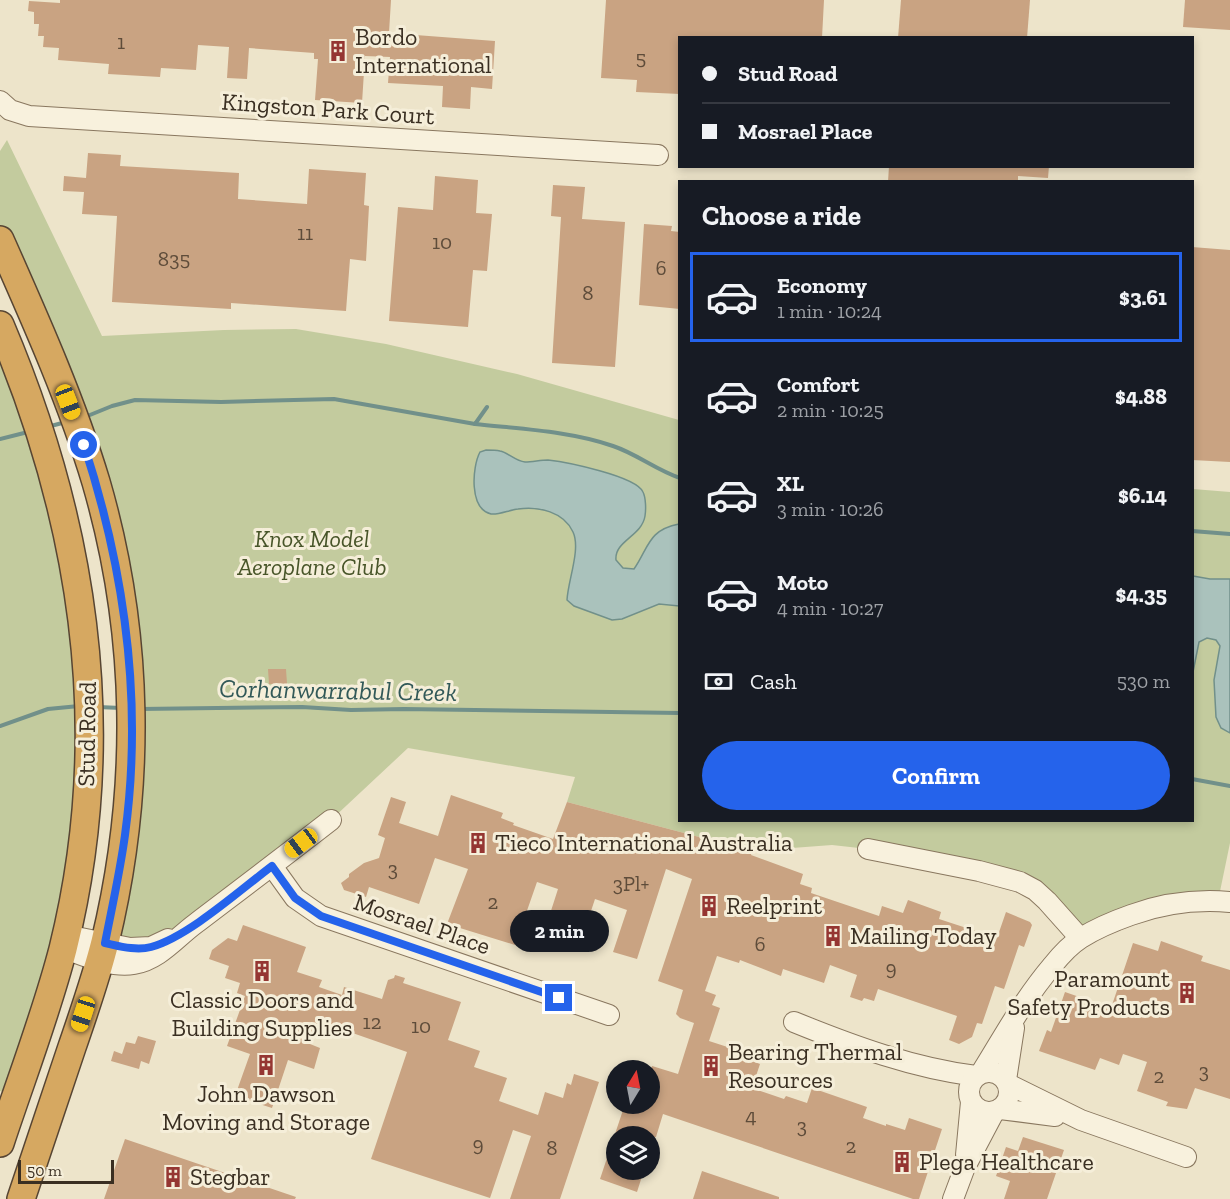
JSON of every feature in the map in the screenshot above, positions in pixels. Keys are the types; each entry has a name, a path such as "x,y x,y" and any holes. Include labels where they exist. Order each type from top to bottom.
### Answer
{"highway":[{"name":"Stud Road","path":"0,240 80,432 96,483 120,586 132,698 132,752 124,844 102,952 21,1199"},
{"name":"Stud Road","path":"0,326 45,445 71,546 83,621 89,699 88,767 79,866 64,942 23,1077 0,1143"}],"street":[{"name":"Kingston Park Court","path":"0,101 10,110 29,116 658,155"},
{"path":"64,942 102,952 152,947 184,932 331,820"},
{"path":"868,849 987,872 1020,882 1047,901 1080,938"},
{"name":"Mosrael Place","path":"272,866 295,898 321,916 609,1015"},
{"path":"965,1167 969,1085 979,1074 1018,1010 1058,959 1080,938 1121,918 1172,902 1208,900 1230,902"},
{"path":"954,1199 965,1167 997,1111 1008,1099 1007,1082 1018,1010"},
{"path":"794,1022 897,1060 944,1072 998,1074 1007,1082 1081,1120 1186,1157"},
{"path":"897,1060 970,1099 981,1111 1035,1112 1081,1120"}],"green space":[{"name":"Knox Model Aeroplane Club","path":"7,140 102,336 296,329 386,344 517,374 678,420 678,822 1194,822 1194,489 1230,492 1230,843 1218,901 1208,900 1080,938 1035,891 868,849 832,845 752,851 567,802 575,777 408,748 331,820 151,947 105,943 118,879 120,586 0,240 0,151"},
{"path":"0,325 63,512 86,804 16,1096 0,1091"}],"water":[{"path":"500,451 525,462 548,460 584,467 615,475 638,486 645,497 643,523 619,548 616,560 623,568 634,569 650,540 661,530 678,524 678,606 659,604 622,619 612,620 574,606 567,600 576,547 569,525 557,515 542,510 526,508 494,514 484,511 479,504 474,487 475,467 480,452"},
{"path":"1194,576 1230,579 1230,733 1221,728 1216,717 1214,680 1220,646 1216,640 1207,638 1199,642 1194,667"}],"building":[{"path":"60,0 391,0 389,33 495,41 492,89 471,87 470,109 442,107 443,86 388,83 390,57 365,56 362,103 315,100 318,59 314,59 314,53 249,48 247,79 227,78 229,47 198,45 196,70 161,68 160,77 108,74 109,64 58,60 59,48 43,47 44,36 38,36 39,24 34,24 34,12 28,11 29,1 60,3"},
{"path":"606,0 824,0 822,36 678,36 678,94 636,92 637,80 601,78"},
{"path":"901,0 1030,0 1027,36 898,36"},
{"path":"1185,0 1230,0 1230,30 1183,27"},
{"path":"88,153 121,155 120,166 239,173 238,199 307,204 309,169 366,173 364,205 369,206 366,261 350,259 346,311 231,303 231,309 112,302 117,216 82,214 84,192 63,191 64,176 86,178"},
{"path":"889,168 1049,168 1048,178 1018,176 1018,180 888,180"},
{"path":"435,176 478,180 476,213 492,214 487,271 473,270 468,327 389,321 398,207 433,210"},
{"path":"553,185 585,187 582,219 625,222 615,367 552,363 561,217 551,216"},
{"path":"644,224 672,226 671,231 678,232 678,309 639,305"},
{"path":"1194,247 1230,250 1230,462 1194,460"},
{"path":"268,669 286,669 287,684 269,684"},
{"path":"451,795 503,813 501,818 514,823 513,825 553,839 567,802 752,851 751,855 803,874 800,884 812,888 811,893 879,916 882,906 903,913 908,900 941,912 939,919 997,938 1006,912 1030,922 1032,925 1024,947 1019,945 1004,989 995,986 982,1024 977,1023 972,1037 959,1044 949,1040 957,1016 878,989 874,1001 864,998 862,1001 850,997 857,975 830,965 824,983 783,969 781,976 740,960 739,963 717,956 705,991 716,995 712,1005 720,1008 709,1041 746,1053 744,1058 760,1064 752,1088 784,1099 786,1096 807,1103 812,1088 867,1107 863,1118 886,1126 886,1124 905,1130 909,1118 942,1129 919,1199 913,1199 663,1114 659,1126 618,1126 622,1114 660,1114 660,1068 678,1074 694,1023 676,1014 683,990 658,981 692,879 666,869 637,959 613,952 627,910 595,899 585,929 549,917 558,889 537,882 515,945 447,924 468,869 435,858 419,904 369,887 366,897 344,890 341,883 349,877 349,874 364,863 379,858 385,838 378,835 391,797 406,802 399,823 438,836"},
{"path":"243,925 306,947 297,972 322,980 319,987 342,995 344,987 382,999 388,980 394,978 395,975 405,978 403,983 461,1002 448,1040 480,1051 474,1067 507,1078 499,1101 538,1115 545,1092 563,1098 567,1083 571,1085 574,1074 599,1082 560,1199 510,1199 531,1136 513,1130 490,1198 371,1159 407,1052 321,1022 310,1044 320,1048 314,1069 288,1060 272,1108 235,1096 250,1054 227,1046 245,996 237,993 240,983 225,978 229,966 209,959 212,950 228,938 237,941"},
{"path":"1161,941 1203,956 1201,961 1230,970 1230,1099 1195,1088 1187,1109 1166,1106 1168,1102 1137,1091 1147,1062 1123,1054 1119,1065 1100,1058 1095,1070 1039,1051 1047,1030 1051,1032 1065,992 1111,1008 1133,943 1158,951"},
{"path":"138,1036 156,1041 149,1064 141,1061 139,1069 111,1061 114,1051 122,1054 126,1042 135,1044"},
{"path":"1023,1137 1064,1150 1047,1199 1004,1199 1010,1181 996,1176 1006,1147 1018,1151"},
{"name":"Stegbar","path":"125,1139 296,1197 295,1199 104,1199"},
{"path":"606,1161 606,1180 641,1180 637,1192 600,1179"},
{"path":"702,1171 779,1197 779,1199 693,1199"}],"waterway":[{"path":"85,417 135,400 221,402 334,399 475,424 487,407"},
{"path":"47,427 66,422"},
{"path":"475,424 545,431 597,441 622,449 678,477"},
{"path":"0,439 28,432"},
{"path":"1194,531 1230,534"},
{"name":"Corhanwarrabul Creek","path":"0,726 48,709 79,706"},
{"name":"Corhanwarrabul Creek","path":"98,707 121,708"},
{"name":"Corhanwarrabul Creek","path":"140,709 302,707 351,710 678,713"},
{"name":"Corhanwarrabul Creek","path":"1194,779 1230,786"}],"place":[{"name":"Bordo International","path":"338,51"},
{"name":"Tieco International Australia","path":"478,843"},
{"name":"Reelprint","path":"709,906"},
{"name":"Mailing Today","path":"833,936"},
{"name":"Classic Doors and Building Supplies","path":"262,971"},
{"name":"Paramount Safety Products","path":"1187,993"},
{"name":"John Dawson Moving and Storage","path":"266,1065"},
{"name":"Bearing Thermal Resources","path":"711,1066"},
{"name":"Plega Healthcare","path":"902,1162"},
{"name":"Stegbar","path":"173,1177"}],"route":[{"path":"84,445 108,528 120,586 132,698 132,752 125,833 105,943 130,948 152,947 184,932 272,866 295,898 321,916 559,998"}]}
